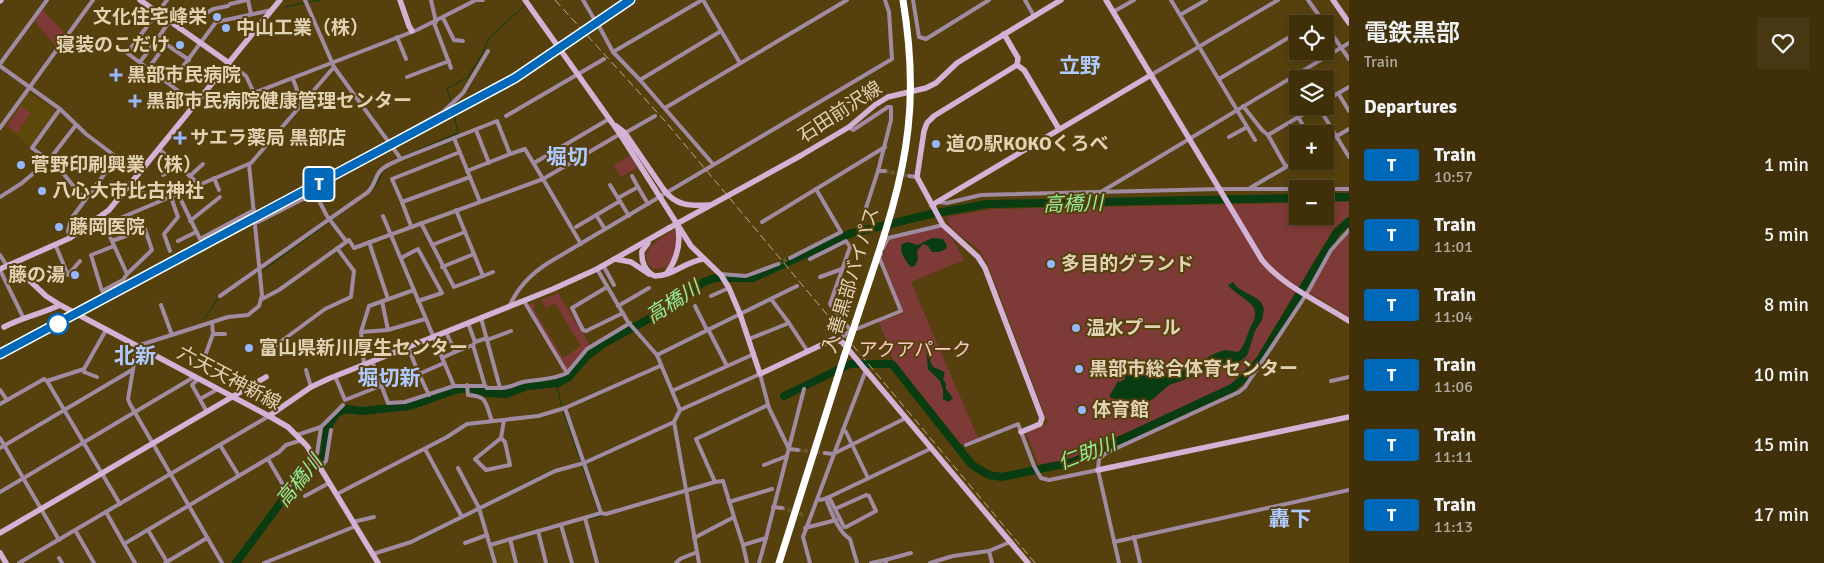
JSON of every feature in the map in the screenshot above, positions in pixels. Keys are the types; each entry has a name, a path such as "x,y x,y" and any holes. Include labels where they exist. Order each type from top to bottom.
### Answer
{"highway":[{"name":"入善黒部バイパス","path":"779,563 889,218 904,154 908,129 910,57 903,0"}],"street":[{"path":"47,0 0,65 60,110 76,125 139,174"},
{"path":"0,128 94,0"},
{"path":"167,0 127,53 196,104"},
{"path":"179,28 186,18 202,16 213,9 247,0 252,14"},
{"path":"23,317 0,270 70,238 109,210 280,0"},
{"path":"305,0 333,65 401,159"},
{"path":"400,0 412,31"},
{"path":"431,0 435,22 451,68"},
{"path":"144,1 157,13 246,76 254,93 333,65 435,22 476,0 483,0"},
{"name":"石田前沢線","path":"525,0 610,120 623,133 673,200 684,205 696,207 711,205"},
{"path":"583,0 593,17"},
{"path":"613,52 702,0 740,63"},
{"path":"665,108 846,0"},
{"path":"509,307 514,296 534,272 892,59 889,12 885,0"},
{"path":"913,0 919,36 926,39 989,0"},
{"path":"1025,0 1034,16"},
{"name":"石田前沢線","path":"269,416 312,387 335,376 524,301 600,267 800,156 849,127 875,105 888,97 910,90 926,88 936,83 957,63 1061,0"},
{"path":"1106,0 1262,260 1271,271 1305,295 1349,321"},
{"path":"1113,12 1134,0"},
{"path":"1171,0 1255,140"},
{"path":"1180,15 1206,0"},
{"path":"932,205 1278,0"},
{"path":"1308,0 1319,15"},
{"path":"1334,0 1349,23"},
{"path":"170,84 216,22 269,9 272,10"},
{"path":"443,18 454,40 463,41"},
{"path":"140,62 170,22"},
{"path":"600,28 613,52 713,164"},
{"path":"640,80 721,31"},
{"path":"1004,34 1018,58 1017,65"},
{"path":"397,37 406,59"},
{"path":"1218,79 1289,37"},
{"path":"1334,37 1349,59"},
{"path":"158,38 189,60"},
{"path":"1334,52 1349,43"},
{"path":"148,68 166,44"},
{"path":"178,194 200,240 390,143 429,121 457,100 471,82 488,51"},
{"path":"506,116 604,59"},
{"path":"1304,70 1320,60"},
{"path":"407,77 449,61"},
{"path":"90,225 99,227 249,164 302,104 333,65"},
{"path":"1017,65 1024,70 1059,129"},
{"path":"1017,65 934,116 927,123 918,177 942,223 978,257 985,268 1042,418 1040,424 1021,432"},
{"path":"293,79 302,104"},
{"path":"1099,193 1289,79"},
{"path":"1334,95 1349,87"},
{"path":"1338,93 1349,111"},
{"path":"1243,106 1268,135 1286,166"},
{"path":"849,127 853,130 860,127 888,107 891,108 891,120 885,147 864,214"},
{"path":"60,110 32,148 49,160 85,200"},
{"path":"1268,135 1301,115"},
{"path":"1323,115 1349,157"},
{"path":"258,222 315,193 330,219 346,241 349,240 354,248 543,180 655,116"},
{"path":"1298,117 1303,125"},
{"path":"534,163 610,120"},
{"path":"220,296 368,192 373,187 378,173 382,169 401,159 497,122 510,154"},
{"path":"0,197 22,183 49,160 76,125"},
{"path":"1229,137 1247,127"},
{"path":"1334,138 1349,129"},
{"path":"476,130 489,163"},
{"name":"石田前沢線","path":"623,133 691,246 721,275 728,286 749,338 760,374"},
{"path":"454,138 480,202"},
{"path":"762,222 885,147"},
{"path":"467,171 525,149 581,244"},
{"path":"159,150 200,185"},
{"path":"411,226 392,179 460,152"},
{"path":"70,238 68,226 117,157"},
{"path":"190,176 203,164"},
{"path":"222,563 128,399 137,346 228,317 248,315 259,306 262,299 260,269 249,164"},
{"path":"1248,190 1289,164"},
{"path":"162,175 179,167"},
{"path":"878,170 886,171"},
{"path":"632,176 648,204"},
{"path":"909,176 918,177"},
{"path":"402,202 470,177"},
{"path":"214,178 219,190"},
{"path":"132,183 146,195"},
{"path":"610,185 629,216"},
{"path":"576,227 638,187"},
{"path":"816,189 850,247 830,304 851,331"},
{"path":"938,202 981,195 1289,189"},
{"path":"1334,189 1349,189"},
{"path":"170,250 164,234 178,217 171,197"},
{"path":"190,221 220,197"},
{"path":"456,210 483,276"},
{"path":"596,215 606,230"},
{"path":"383,216 454,386"},
{"path":"421,223 454,288 493,272"},
{"path":"699,563 674,422 680,410 834,339 838,339 851,331 901,311 880,257 888,238 942,223"},
{"path":"104,224 127,274"},
{"name":"石田前沢線","path":"665,275 674,262 680,241 677,224"},
{"path":"112,241 145,229 152,250 123,280 102,291 91,255 114,246"},
{"path":"1119,563 1098,470 1098,459 1106,453 1239,392 1251,379 1305,295 1331,250 1349,230"},
{"path":"178,241 196,232"},
{"path":"432,245 465,232"},
{"path":"790,258 841,232"},
{"name":"石田前沢線","path":"651,274 643,262 642,251 645,246 660,234"},
{"path":"262,299 279,290 346,241"},
{"path":"370,242 388,299"},
{"path":"810,259 846,242"},
{"path":"55,244 68,275 80,261"},
{"path":"268,351 325,310 351,298 354,271 337,248"},
{"path":"401,258 418,249 442,293 418,301"},
{"path":"442,267 474,254"},
{"path":"0,255 10,265"},
{"path":"614,259 631,262 646,273 656,276 665,275 694,260 704,259"},
{"path":"721,275 746,276 778,264"},
{"name":"六天天神新線","path":"10,265 46,296 60,305 269,416 300,437 378,563"},
{"path":"600,267 614,285"},
{"path":"600,267 607,287 618,306 657,356 680,410"},
{"path":"820,277 842,269"},
{"path":"711,296 728,286"},
{"path":"657,356 796,286"},
{"path":"607,287 572,308 583,330 586,332 623,313"},
{"path":"618,306 649,288"},
{"path":"364,364 361,332 369,306 414,290"},
{"path":"771,299 808,352"},
{"path":"382,301 388,330"},
{"path":"524,301 567,373"},
{"path":"2,329 23,317 45,312 60,305"},
{"path":"161,305 172,335"},
{"path":"695,306 727,366"},
{"path":"481,318 500,388"},
{"path":"361,332 388,330 425,319"},
{"path":"205,356 213,334 212,322"},
{"path":"468,323 485,386"},
{"path":"372,362 388,403 405,402 454,386 510,388 521,382 552,379 567,373 587,349 630,323"},
{"path":"749,338 789,323"},
{"path":"0,404 44,379 47,381 84,369 106,330"},
{"path":"442,358 474,343 511,331"},
{"path":"446,332 454,352"},
{"path":"213,334 224,334"},
{"path":"838,339 1028,563"},
{"path":"408,347 429,395"},
{"path":"672,392 754,354"},
{"path":"335,376 345,400 444,363"},
{"path":"337,494 467,424 538,416 565,408 660,366"},
{"path":"84,369 84,372 96,376"},
{"path":"2,447 132,370"},
{"path":"306,370 312,387"},
{"path":"810,563 803,537 805,528 818,499 833,454 866,370"},
{"path":"760,374 768,405 789,449"},
{"path":"0,533 266,377"},
{"path":"1331,381 1349,377"},
{"path":"196,378 192,385 207,412"},
{"path":"0,492 196,378"},
{"path":"47,381 120,504"},
{"path":"467,385 468,395 480,396 484,399 492,421"},
{"path":"200,399 218,389"},
{"path":"759,563 804,389"},
{"path":"0,390 7,400"},
{"path":"124,544 239,476 286,445 321,428 343,405"},
{"path":"715,482 696,440 768,405"},
{"path":"565,408 601,513"},
{"path":"19,563 269,416"},
{"path":"966,445 1018,424 1031,459 1041,478 1049,480 1349,417"},
{"path":"826,453 833,454 906,418"},
{"path":"501,438 505,442 510,465 486,470 475,459 501,438 504,420"},
{"path":"373,554 411,542 555,471 584,463 674,422"},
{"path":"268,458 286,490 317,454 321,428"},
{"path":"319,468 326,461 331,430"},
{"path":"843,430 868,478"},
{"path":"0,438 2,447 23,478 59,540"},
{"path":"220,445 239,476"},
{"path":"425,448 462,517"},
{"path":"818,499 828,498 932,448"},
{"path":"789,449 798,450"},
{"path":"764,465 788,456"},
{"path":"458,468 479,508 494,563"},
{"path":"490,545 722,481 747,563"},
{"path":"305,496 329,483"},
{"path":"729,502 772,489"},
{"path":"1114,542 1349,490"},
{"path":"828,498 846,527 876,511 869,496 866,495 835,509"},
{"path":"828,498 836,520 850,539 857,563"},
{"path":"773,506 782,508"},
{"path":"106,512 135,563"},
{"path":"802,515 809,517"},
{"path":"264,563 374,517"},
{"path":"694,538 734,517"},
{"path":"585,518 597,563"},
{"path":"805,528 836,520"},
{"path":"561,524 572,563"},
{"path":"75,530 94,563"},
{"path":"148,530 166,562 207,538"},
{"path":"538,531 546,563"},
{"path":"465,543 487,535"},
{"path":"1134,537 1140,563"},
{"path":"743,545 766,538"},
{"path":"510,539 516,563"},
{"path":"930,563 953,556 989,552 1010,542"},
{"path":"676,563 680,559 697,552"},
{"path":"989,552 992,563"},
{"path":"0,553 6,563"},
{"path":"871,563 886,561 910,553"},
{"path":"59,558 62,563"}],"shaded area":[{"path":"28,92 56,112 30,147 5,126"},
{"path":"932,238 943,239 947,245 946,249 932,252 928,246 923,244 917,251 918,259 915,266 911,267 902,253 902,244 908,242 918,245"},
{"path":"1233,282 1238,288 1261,302 1264,309 1262,320 1255,331 1247,356 1239,362 1213,365 1192,377 1169,385 1153,399 1131,412 1117,412 1114,405 1125,410 1128,403 1109,397 1118,381 1120,382 1125,379 1124,377 1127,375 1125,371 1138,376 1178,373 1216,353 1225,350 1238,352 1245,342 1254,320 1255,311 1250,303 1228,285"},
{"path":"934,344 928,350 931,357 930,361 933,367 945,372 943,379 946,389 953,398 949,402 943,399 940,381 928,369 926,345"},
{"path":"509,541 515,563 496,563 491,546"}],"green space":[{"path":"42,9 66,34 56,47 34,20"},
{"path":"21,106 31,113 17,133 7,126"},
{"path":"630,155 638,167 621,177 614,165"},
{"path":"1334,202 1349,202 1349,217 1346,219 1347,222 1332,231 1257,357 1231,385 1072,459 1039,465 1026,433 1048,423 989,267 980,251 952,229 946,217 992,209 1289,203 1289,225 1334,225"},
{"name":"アクアパーク","path":"942,227 954,241 964,260 911,282 978,438 961,445 894,362 879,322 904,313 882,258 889,240"},
{"path":"675,229 676,243 671,263 666,267 652,268 647,256 649,250 658,240"},
{"path":"1349,232 1349,317 1309,292 1335,248"},
{"path":"558,293 590,345 567,370 528,305 533,303 535,306 533,308 563,358 581,346 555,303 546,308 541,300"}],"waterway":[{"path":"308,2 320,0"},
{"path":"285,7 304,3"},
{"path":"451,102 447,89 468,77 489,38 525,5"},
{"path":"404,156 458,133 452,106"},
{"path":"370,192 387,168"},
{"name":"高橋川","path":"1334,197 1349,197"},
{"name":"高橋川","path":"236,563 298,479 316,465 324,455 327,429 337,413 346,409 362,411 410,406 455,390 470,388 486,393 506,394 527,386 558,383 569,377 587,356 603,344 667,309 704,282 715,278 753,278 849,234 931,214 987,204 1289,198"},
{"path":"256,273 262,271 351,206"},
{"name":"仁助川","path":"784,396 850,364 892,364 972,465 989,475 1002,477 1073,462 1232,388 1244,378 1261,358 1337,232 1349,221"},
{"path":"204,319 219,297"},
{"path":"556,383 562,407"},
{"path":"563,411 600,516 588,519"}],"tunnel":[{"path":"593,17 600,28"},
{"path":"885,171 909,176"},
{"path":"778,264 790,258"},
{"path":"798,450 825,453"},
{"path":"782,508 803,515"}],"railway":[{"path":"555,0 665,121 1035,563"},
{"path":"0,354 515,78 630,0"}],"train":[{"name":"T","path":"0,354 515,78 630,0"}],"place":[{"name":"文化住宅峰栄","path":"217,17"},
{"name":"中山工業（株）","path":"226,28"},
{"name":"寝装のこだけ","path":"180,45"},
{"name":"黒部市民病院","path":"116,75"},
{"name":"黒部市民病院健康管理センター","path":"135,101"},
{"name":"サエラ薬局 黒部店","path":"180,138"},
{"name":"道の駅KOKOくろべ","path":"936,144"},
{"name":"菅野印刷興業（株）","path":"21,165"},
{"name":"八心大市比古神社","path":"42,191"},
{"name":"藤岡医院","path":"59,227"},
{"name":"多目的グランド","path":"1051,264"},
{"name":"藤の湯","path":"75,275"},
{"name":"温水プール","path":"1076,328"},
{"name":"富山県新川厚生センター","path":"249,348"},
{"name":"黒部市総合体育センター","path":"1079,369"},
{"name":"体育館","path":"1082,410"}],"district":[{"name":"立野","path":"1080,66"},
{"name":"堀切","path":"567,157"},
{"name":"北新","path":"135,356"},
{"name":"堀切新","path":"389,378"},
{"name":"轟下","path":"1290,519"}]}
